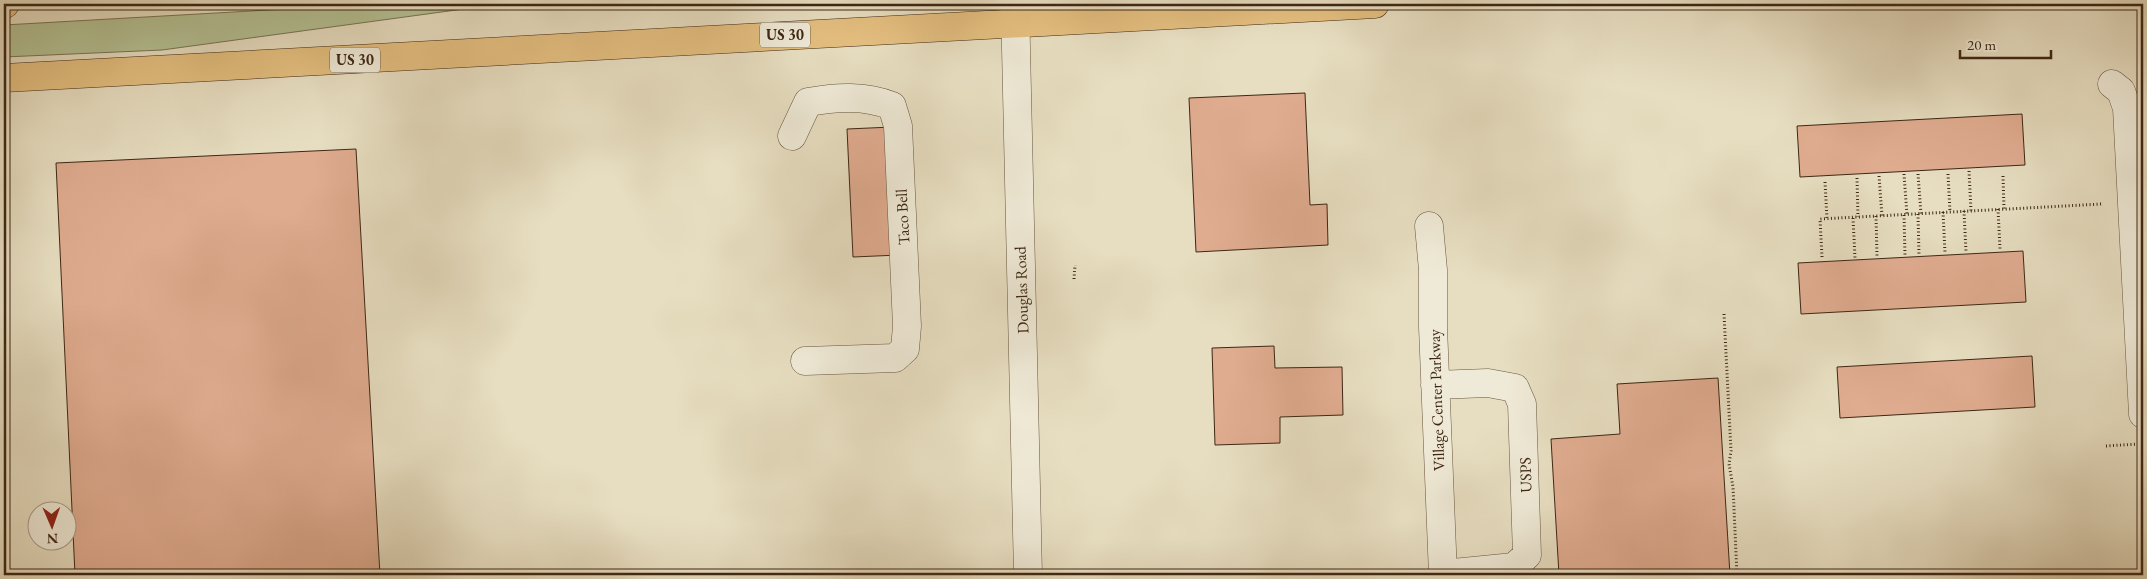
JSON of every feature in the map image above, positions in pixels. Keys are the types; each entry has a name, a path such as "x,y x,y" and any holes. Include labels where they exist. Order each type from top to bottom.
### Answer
{"main road":[{"name":"US 30","path":"4,78 1015,13 1375,4"}],"street":[{"name":"Douglas Road","path":"1015,13 1028,575"},
{"path":"2112,84 2121,91 2127,108 2143,414"},
{"name":"Taco Bell","path":"792,136 808,102 832,98 876,99 892,106 898,126 907,326 905,350 895,358 805,361"},
{"name":"Village Center Parkway","path":"1428,226 1433,270 1435,385 1443,574"},
{"name":"USPS","path":"1435,385 1488,383 1515,388 1522,404 1527,555 1514,567 1443,574"}],"path":[{"path":"1969,171 1971,211"},
{"path":"1904,174 1905,255"},
{"path":"1918,174 1919,255"},
{"path":"1948,174 1950,212"},
{"path":"1880,176 1882,216"},
{"path":"2003,176 2004,209"},
{"path":"1857,178 1858,217"},
{"path":"1825,182 1827,219"},
{"path":"1822,258 1820,219 2093,204"},
{"path":"1998,209 2000,249"},
{"path":"1964,211 1966,252"},
{"path":"1944,212 1944,253"},
{"path":"1876,216 1877,256"},
{"path":"1853,218 1855,258"},
{"path":"1074,278 1075,265"},
{"path":"1724,314 1731,451 1729,464 1733,487 1737,575"},
{"path":"2106,446 2143,444"}],"green space":[{"path":"375,4 471,4 471,8 162,50 4,57 4,25"}],"building":[{"path":"1305,93 1310,205 1327,204 1328,245 1196,252 1189,98"},
{"path":"2022,114 2025,165 1800,177 1797,126"},
{"path":"892,127 899,255 853,257 847,129"},
{"path":"356,149 380,575 75,575 74,552 78,552 78,502 72,502 56,163"},
{"path":"2023,251 2026,302 1801,314 1798,263"},
{"path":"1274,346 1275,368 1342,367 1343,415 1280,417 1280,443 1215,445 1212,348"},
{"path":"2032,356 2035,407 1840,418 1837,367"},
{"path":"1718,378 1730,575 1559,575 1551,439 1620,434 1617,384"}]}
